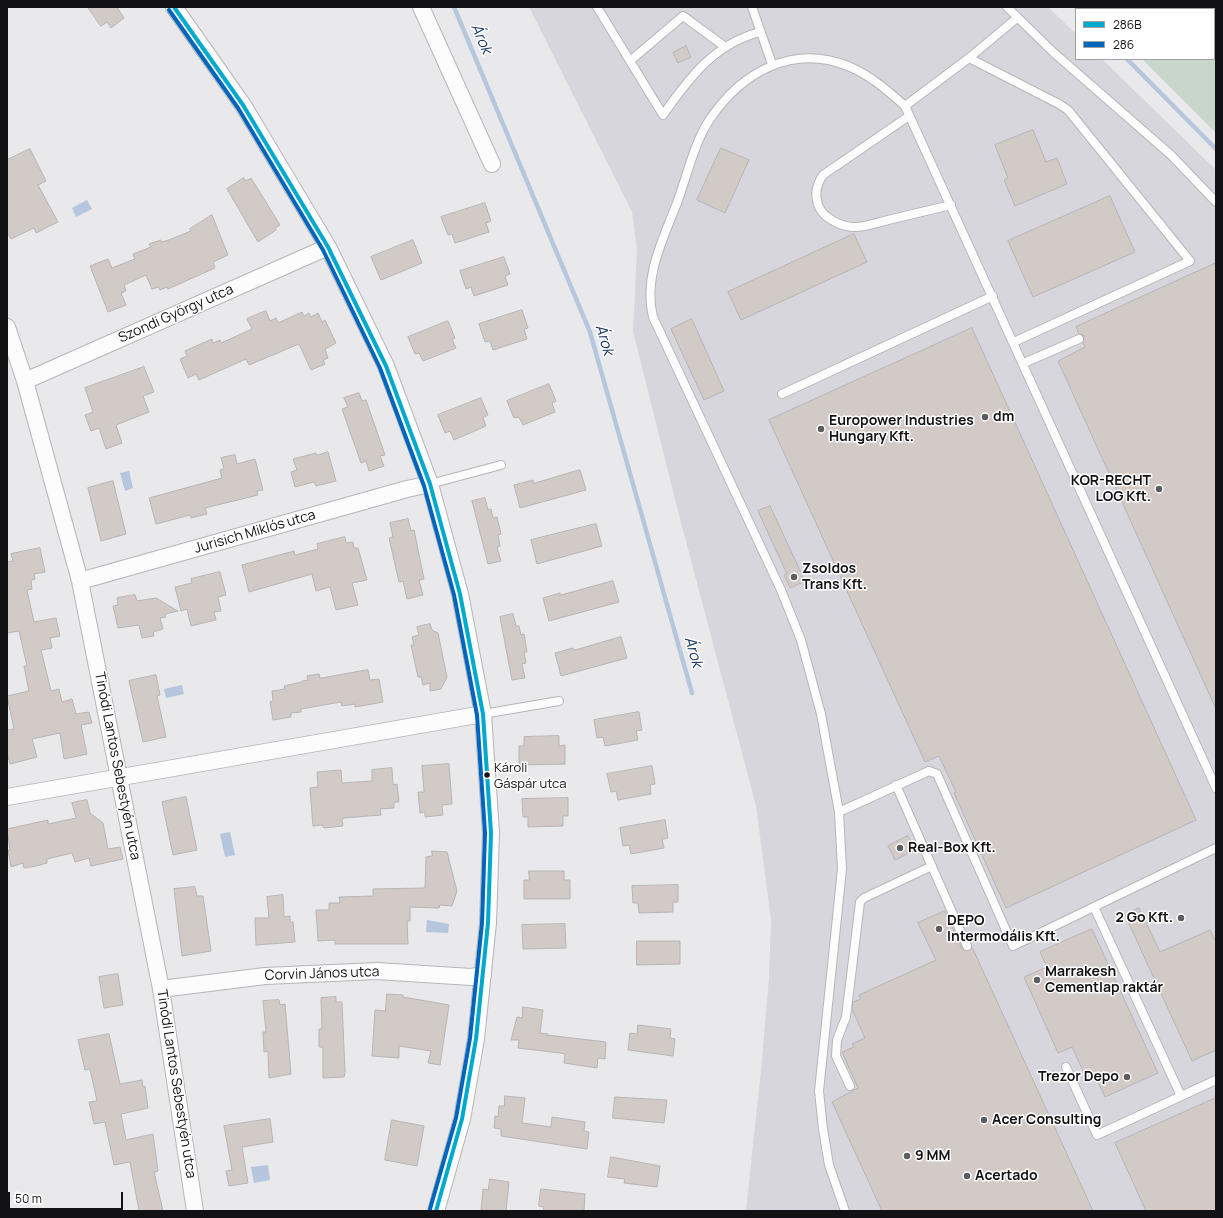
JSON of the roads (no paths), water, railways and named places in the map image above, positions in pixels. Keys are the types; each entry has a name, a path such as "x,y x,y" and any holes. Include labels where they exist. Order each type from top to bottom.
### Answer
{"street":[{"path":"174,7 243,105 328,247 386,366 430,484 460,594 483,714 492,833 488,924 476,1039 462,1119 436,1211"},
{"path":"421,7 492,164"},
{"name":"Szondi György utca","path":"25,381 328,247"},
{"name":"Tinódi Lantos Sebestyén utca","path":"7,327 25,381 80,581 161,989 195,1211"},
{"name":"Jurisich Miklós utca","path":"80,581 407,489 430,484"},
{"path":"7,796 483,714"},
{"name":"Corvin János utca","path":"161,989 265,976 377,971 471,977 483,975"}],"lane":[{"path":"597,7 663,115 684,84 724,46 747,35 760,32"},
{"path":"752,7 772,64"},
{"path":"1008,7 1017,18 1053,52 1171,155 1216,202"},
{"path":"630,61 683,16 724,46"},
{"path":"904,106 969,58 1017,18"},
{"path":"845,1211 829,1165 819,1091 842,869 839,812 821,714 801,640 781,590 656,324 650,307 650,288 657,256 704,132 714,115 738,87 753,75 772,64 807,57 847,66 880,85 904,106 1024,363 1216,788"},
{"path":"969,58 1068,110 1190,261 1014,342"},
{"path":"909,116 823,175 818,183 816,191 816,200 820,210 829,218 841,225 852,227 869,225 951,205"},
{"path":"782,394 992,296"},
{"path":"1024,363 1079,339"},
{"path":"430,484 501,465"},
{"path":"483,714 559,702"},
{"path":"839,812 929,771 937,774 1013,946 1216,848"},
{"path":"896,785 967,946"},
{"path":"850,1086 836,1056 837,1040 846,1017 860,902 864,898 932,866"},
{"path":"1094,907 1181,1096"},
{"path":"1066,1067 1097,1135 1216,1080"}],"water":[{"path":"87,200 92,209 76,217 72,208"},
{"path":"129,471 133,488 125,491 120,473"},
{"path":"182,685 184,694 166,698 164,689"},
{"path":"230,832 235,855 225,857 220,834"},
{"path":"427,920 449,924 448,933 426,932"},
{"path":"268,1165 270,1180 254,1183 251,1167"}],"waterway":[{"name":"Árok","path":"454,7 590,332 692,693"},
{"path":"1128,60 1216,149"}],"place":[{"name":"dm","path":"985,417"},
{"name":"Europower Industries Hungary Kft.","path":"821,429"},
{"name":"KOR-RECHT LOG Kft.","path":"1159,489"},
{"name":"Zsoldos Trans Kft.","path":"794,577"},
{"name":"Károli Gáspár utca","path":"487,775"},
{"name":"Real-Box Kft.","path":"900,848"},
{"name":"2 Go Kft.","path":"1181,918"},
{"name":"DEPO Intermodális Kft.","path":"939,929"},
{"name":"Marrakesh Cementlap raktár","path":"1037,980"},
{"name":"Trezor Depo","path":"1127,1077"},
{"name":"Acer Consulting","path":"984,1120"},
{"name":"9 MM","path":"907,1156"},
{"name":"Acertado","path":"967,1176"}]}
